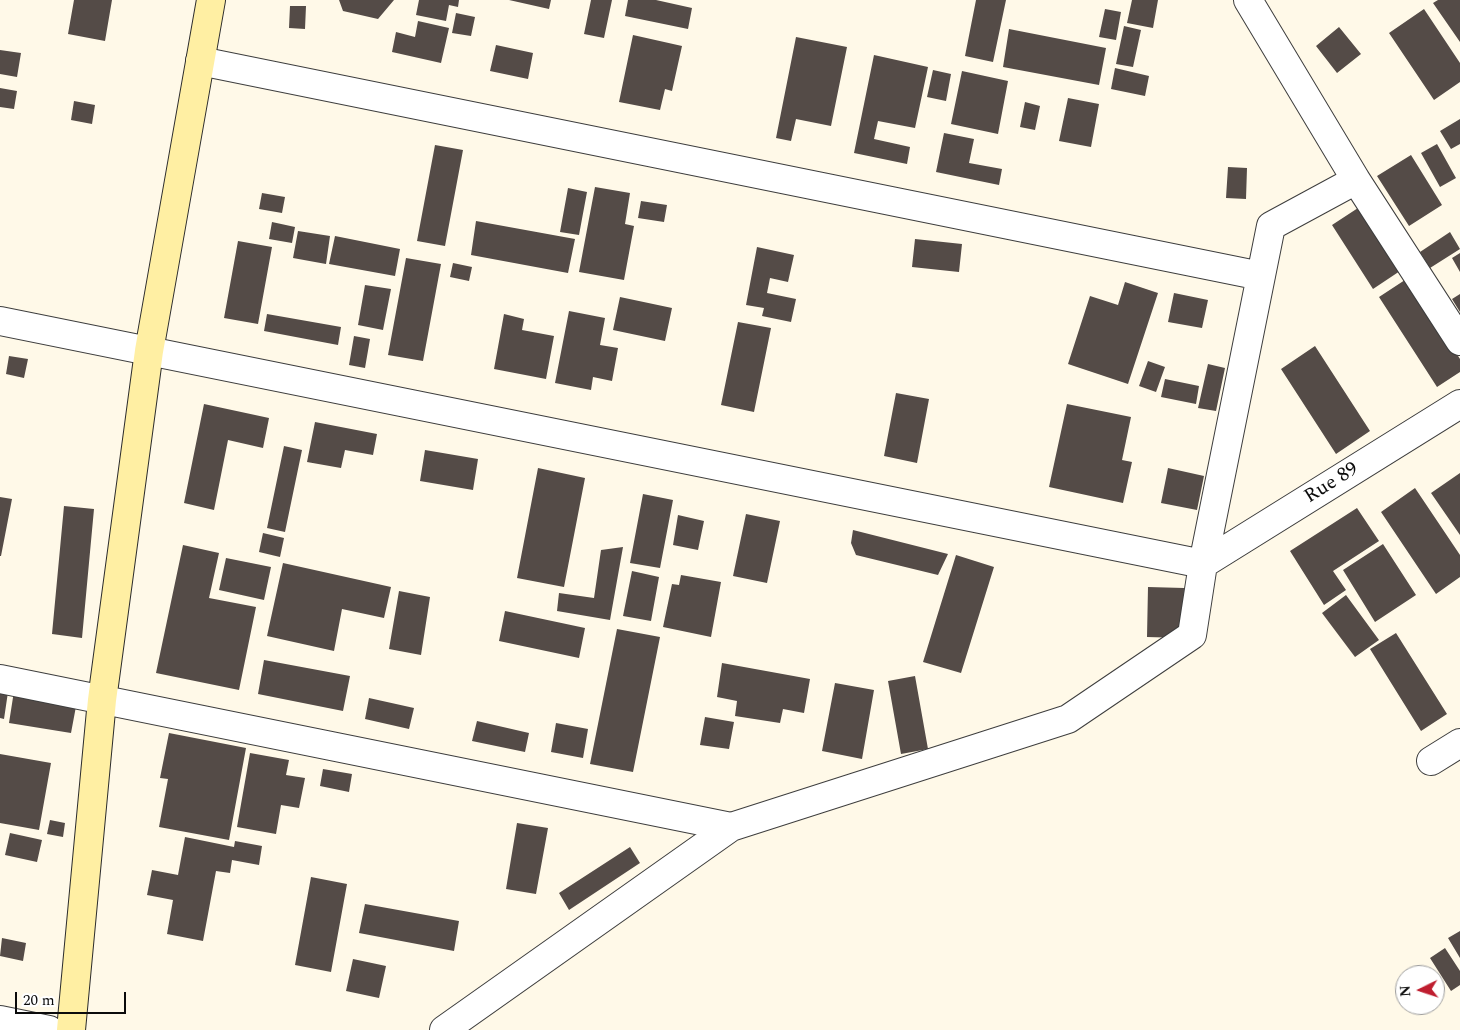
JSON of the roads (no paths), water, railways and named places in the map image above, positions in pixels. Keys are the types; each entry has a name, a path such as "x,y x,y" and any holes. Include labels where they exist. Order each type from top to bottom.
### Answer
{"main road":[{"path":"71,1030 102,700 149,351 211,0"}],"street":[{"path":"1248,0 1356,180 1460,341"},
{"path":"200,61 1260,276"},
{"path":"444,1030 731,827 1068,719 1192,635 1203,564 1270,226 1356,180"},
{"path":"0,321 1203,564"},
{"name":"Rue 89","path":"1203,564 1460,404"},
{"path":"0,679 731,827"},
{"path":"1431,760 1460,743"},
{"path":"0,1020 49,1030"}]}
